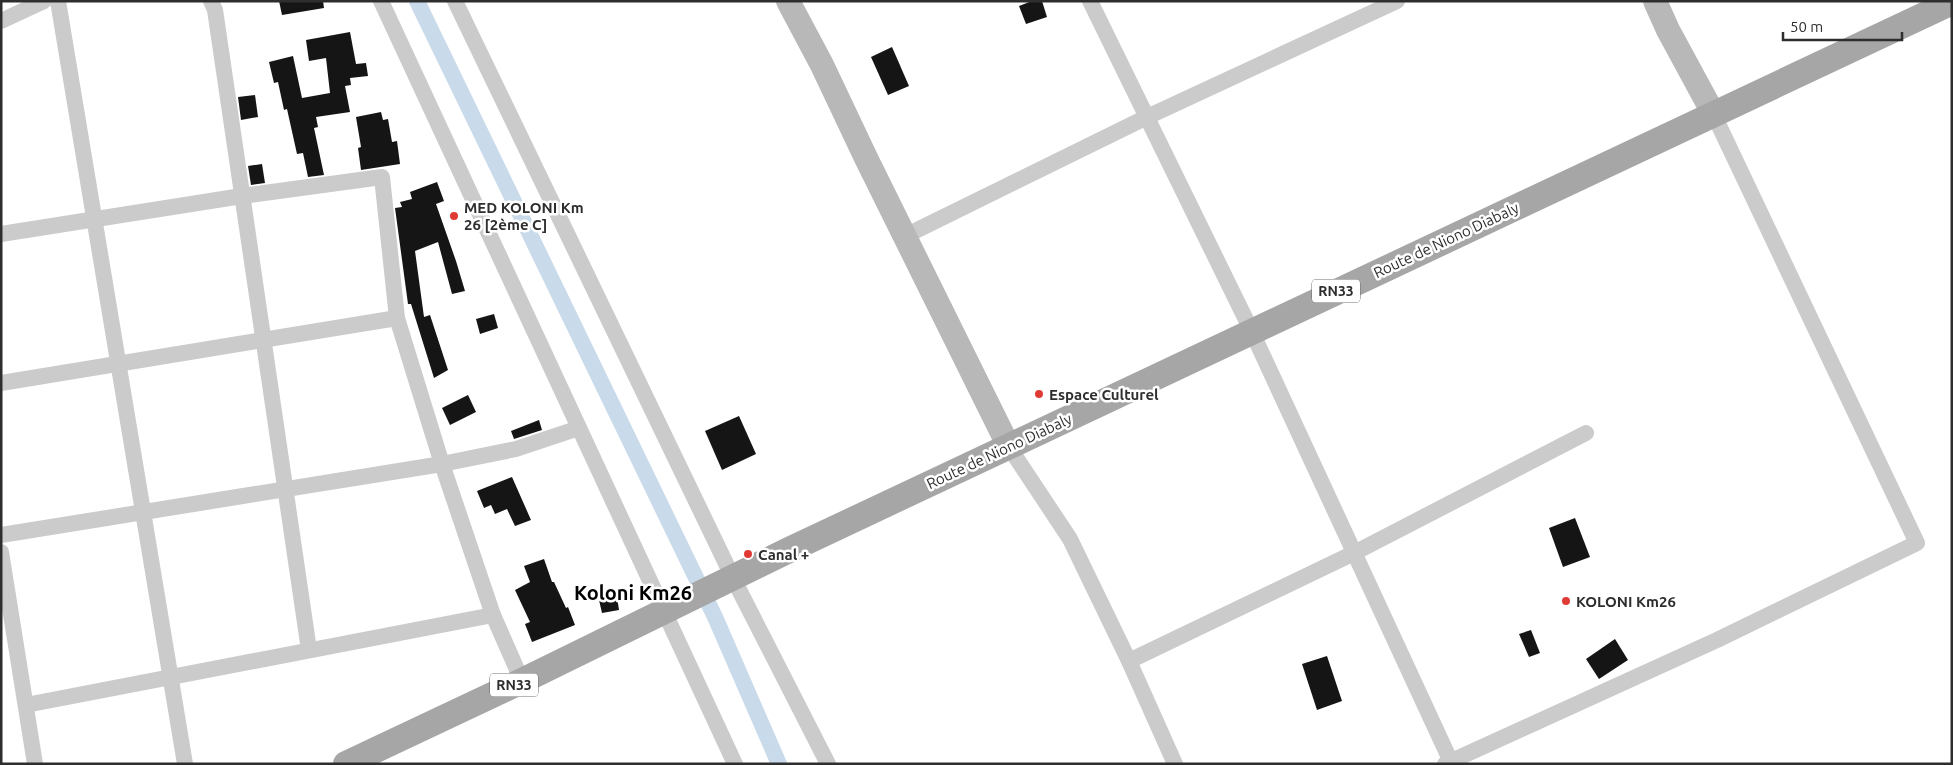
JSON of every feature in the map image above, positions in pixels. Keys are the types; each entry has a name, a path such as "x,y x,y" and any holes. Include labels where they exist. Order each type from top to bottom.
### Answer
{"main road":[{"name":"Route de Niono Diabaly","path":"346,764 1009,447 1949,2"}],"street":[{"path":"1,21 44,1"},
{"path":"58,1 185,764"},
{"path":"211,1 215,10 309,650"},
{"path":"382,1 579,428 672,608 735,764"},
{"path":"455,1 728,581 828,764"},
{"path":"788,1 822,65 1009,447 1070,540 1129,661 1175,764"},
{"path":"1090,1 1252,332 1449,763 1717,640 1917,543 1713,113 1668,30 1655,1"},
{"path":"905,236 1147,118 1397,1"},
{"path":"1,234 242,196 382,177 397,318 442,464 493,615 522,681"},
{"path":"1,383 397,318"},
{"path":"1,535 442,464 516,449 579,428"},
{"path":"1129,661 1354,553 1586,433"},
{"path":"1,552 35,764"},
{"path":"26,705 493,615"}],"building":[{"path":"279,1 323,1 324,8 282,15"},
{"path":"1032,1 1042,1 1047,17 1026,24 1019,6"},
{"path":"350,32 356,64 366,63 368,76 350,78 351,85 345,86 350,112 316,117 318,127 314,128 324,175 308,177 303,153 297,154 287,109 284,110 278,82 274,83 269,62 293,56 302,98 330,93 326,58 309,61 306,40"},
{"path":"892,47 909,86 888,95 871,57"},
{"path":"255,95 258,117 241,120 238,97"},
{"path":"381,112 383,120 388,119 392,142 397,141 400,164 361,170 358,148 361,147 356,117"},
{"path":"262,164 265,183 251,185 248,166"},
{"path":"437,182 444,201 436,204 465,291 452,294 438,242 415,251 424,317 430,315 448,370 434,378 411,304 408,304 395,208 402,207 400,202 412,199 410,192"},
{"path":"494,314 498,328 480,334 476,319"},
{"path":"468,395 476,412 450,425 442,408"},
{"path":"739,416 756,454 722,470 705,431"},
{"path":"539,420 542,430 514,439 511,431"},
{"path":"512,477 531,520 515,526 507,509 495,514 491,505 484,508 477,491"},
{"path":"1575,518 1590,557 1563,567 1549,528"},
{"path":"544,559 552,582 554,582 566,608 568,607 575,625 532,642 525,624 530,622 515,590 530,582 524,566"},
{"path":"617,597 619,610 602,613 599,600"},
{"path":"1531,630 1540,653 1529,657 1519,634"},
{"path":"1615,639 1628,660 1599,679 1586,659"},
{"path":"1327,656 1342,701 1317,710 1302,664"}],"waterway":[{"path":"417,1 715,617 779,764"}],"place":[{"name":"MED KOLONI Km 26 [2ème C]","path":"454,216"},
{"name":"Espace Culturel","path":"1039,394"},
{"name":"Canal +","path":"748,554"},
{"name":"KOLONI Km26","path":"1566,601"}],"district":[{"name":"Koloni Km26","path":"633,592"}]}
